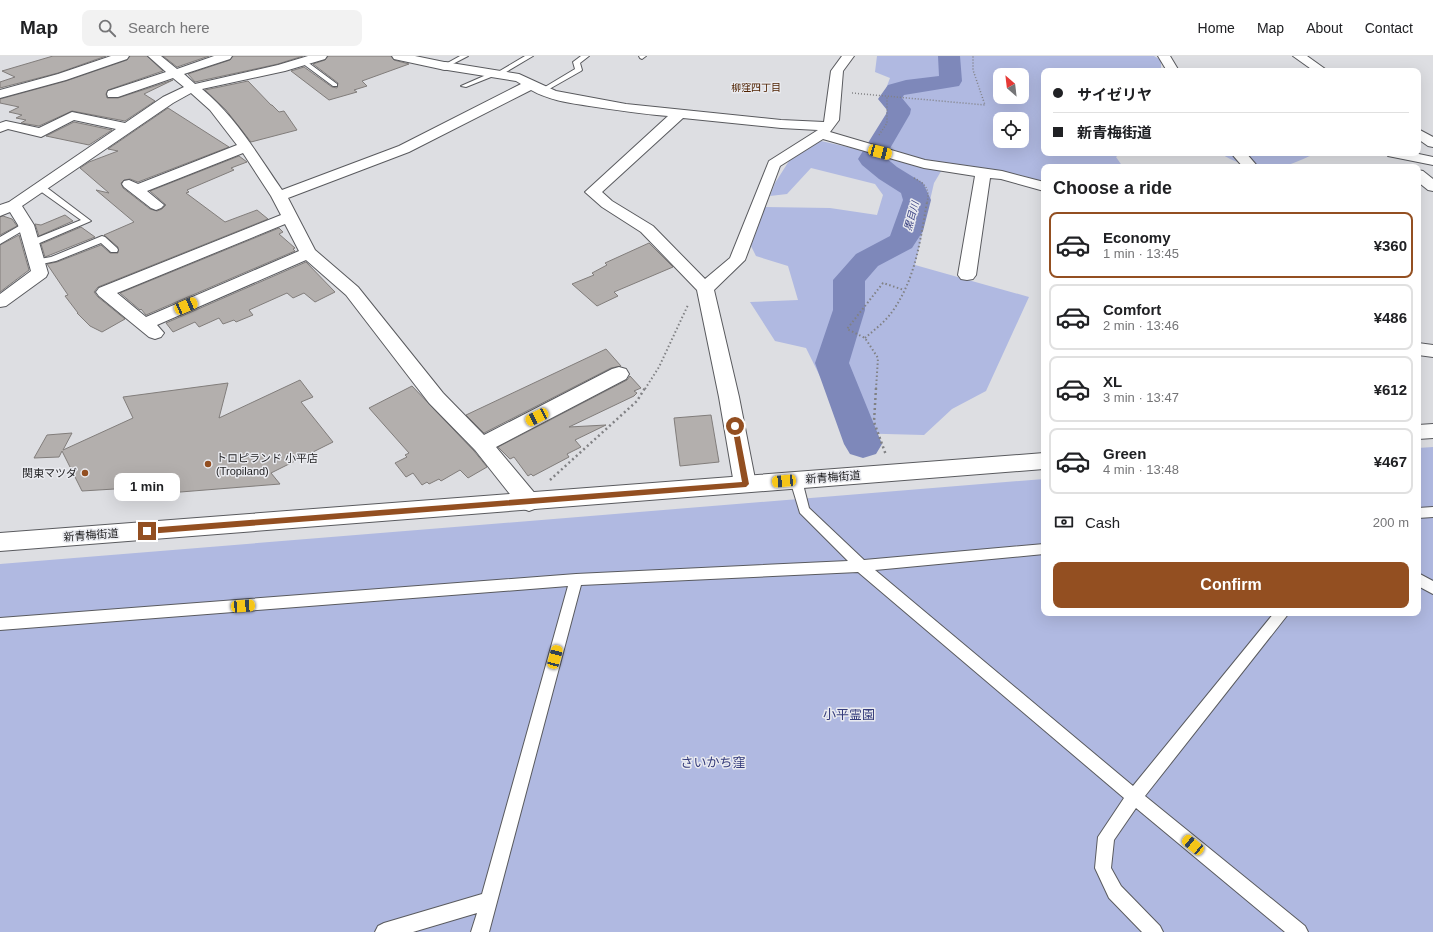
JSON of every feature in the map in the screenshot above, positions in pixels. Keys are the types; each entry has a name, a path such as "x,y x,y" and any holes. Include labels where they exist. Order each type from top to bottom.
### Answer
{"street":[{"path":"62,77 52,68 88,56"},
{"path":"1,93 62,77 123,56"},
{"path":"156,56 215,107 246,147 279,196 308,253 352,291 436,398 482,445 529,502"},
{"path":"113,94 226,56"},
{"path":"0,302 40,273 26,225 7,208 168,100 192,88 281,68 320,56"},
{"path":"403,56 445,66 519,78 537,88 570,100 626,108 825,130 876,151 924,164 1002,175 1041,186"},
{"path":"705,289 737,260 774,164 825,130 832,120 837,71 848,56"},
{"path":"1164,56 1171,68"},
{"path":"1299,56 1317,68"},
{"path":"265,59 281,68"},
{"path":"279,196 404,149 537,88"},
{"path":"679,114 593,192 606,204 647,229 705,289 729,397 746,484"},
{"path":"0,128 6,125 41,132 72,116 128,128"},
{"path":"1421,135 1433,143"},
{"path":"156,205 132,187 191,164 246,147"},
{"path":"1241,156 1248,164"},
{"path":"1397,156 1407,164"},
{"path":"1409,156 1433,161"},
{"path":"967,275 983,172"},
{"path":"1421,177 1433,187"},
{"path":"289,217 106,292 150,328 308,253"},
{"path":"1421,349 1433,351"},
{"path":"482,445 619,374"},
{"path":"1421,432 1433,430"},
{"name":"新青梅街道","path":"0,542 1041,461"}],"lane":[{"path":"445,66 464,56"},
{"path":"464,86 497,74 530,56"},
{"path":"537,88 579,70 576,62 586,56"},
{"path":"304,62 335,85"},
{"path":"32,243 87,221 39,186"},
{"path":"0,241 26,225"},
{"path":"37,262 53,259 102,239 114,250"},
{"path":"796,480 804,510 861,566 1134,797 1299,932"},
{"path":"1421,513 1433,512"},
{"path":"1,627 576,580 861,566 1041,548"},
{"path":"480,932 576,580"},
{"path":"1421,581 1433,588"},
{"path":"1154,932 1115,892 1104,868 1106,837 1134,797 1280,616"},
{"path":"384,932 488,901"}],"path":[{"path":"835,91 985,105 973,70 973,56"},
{"path":"876,151 887,123 887,96"},
{"path":"866,338 891,313 909,283 916,260 929,194 924,183 912,177"},
{"path":"892,473 874,422 878,358 866,338 847,329 883,283 904,290"},
{"path":"529,502 554,475 637,401 659,367 692,296 705,289"}],"green space":[{"path":"877,56 1154,56 1161,60 1161,68 1041,68 1041,156 1117,156 1116,157 1121,164 1041,164 1041,181 1020,175 946,163 934,183 915,265 1029,297 986,391 952,409 924,435 848,433 806,348 775,341 750,302 798,300 788,266 756,256 751,246 765,207 830,208 877,215 883,195 875,184 811,168 787,194 770,196 775,183 789,161 821,141 861,150 868,145 892,109 884,94 890,78 875,72"},
{"path":"1224,156 1311,156 1291,164 1244,164"},
{"name":"小平霊園","path":"1433,447 1433,932 0,932 0,564 1041,479 1041,616 1421,616 1421,448"}],"building":[{"path":"53,56 106,56 58,73 0,88 0,82 15,77 2,71"},
{"path":"130,56 147,56 163,71 108,90 106,94 107,98 118,98 173,80 144,94 155,101 125,121 72,111 39,126 21,123 26,120 16,118 22,115 9,112 19,107 0,103 0,99 66,81 127,60"},
{"path":"163,56 209,56 177,67"},
{"path":"233,56 303,56 278,64 195,82 188,74 230,60"},
{"path":"328,56 391,56 394,60 409,64 362,81 367,86 354,90 357,92 329,100 291,71 304,67 332,87 337,88 338,83 313,64 325,60"},
{"path":"248,81 279,112 284,111 297,130 251,142 226,110 205,90"},
{"path":"168,108 229,147 138,182 130,179 124,180 121,183 123,188 150,209 157,211 166,205 150,191 239,156 247,162 231,168 234,170 187,190 189,192 186,193 225,222 257,210 268,219 98,287 94,292 98,297 125,319 102,332 90,326 77,313 65,296 68,295 47,264 57,262 101,245 110,253 118,253 118,247 104,235 134,222 96,190 109,193 80,168 89,162 118,151 108,149"},
{"path":"74,122 112,130 89,145 46,136"},
{"path":"65,215 73,221 39,236 35,224 41,225"},
{"path":"3,216 12,219 17,226 0,235 0,217"},
{"path":"81,227 95,237 45,257 41,244"},
{"path":"279,228 283,232 279,234 295,248 293,249 295,251 146,315 141,309 140,310 120,293"},
{"path":"19,235 29,270 0,292 0,245"},
{"path":"649,243 673,267 614,292 618,296 597,306 572,284 594,275 592,273 607,265 605,263"},
{"path":"306,262 335,292 315,302 304,293 293,298 287,293 249,310 253,315 236,322 234,320 223,324 219,318 199,327 195,322 173,332 166,323"},
{"path":"606,349 621,366 611,368 484,433 466,415"},
{"path":"630,376 641,388 634,391 637,393 634,396 569,427 606,425 575,440 581,447 567,454 569,457 533,476 531,474 528,476 514,457 510,459 498,447 627,380"},
{"path":"300,380 313,397 301,402 333,442 271,473 280,484 168,493 163,486 82,491 62,451 59,457 34,458 47,435 72,433 63,450 133,418 123,397 228,383 219,418"},
{"path":"412,386 474,451 487,467 468,478 460,470 441,481 439,479 429,484 427,482 422,485 413,473 406,477 395,463 407,457 405,455 409,453 369,408"},
{"path":"711,415 719,462 680,466 674,418"}],"waterway":[{"name":"黒目川","path":"863,444 832,363 849,310 849,280 867,260 902,242 908,231 917,200 913,189 888,173 871,159 898,114 899,109 890,99 896,90 906,87 951,81 949,56"}],"place":[{"name":"トロピランド 小平店 (Tropiland)","path":"208,464"},
{"name":"関東マツダ","path":"85,473"}],"district":[{"name":"柳窪四丁目","path":"756,87"}],"route":[{"path":"147,531 746,484 735,426"}],"park label":[{"name":"さいかち窪","path":"713,762"}]}
